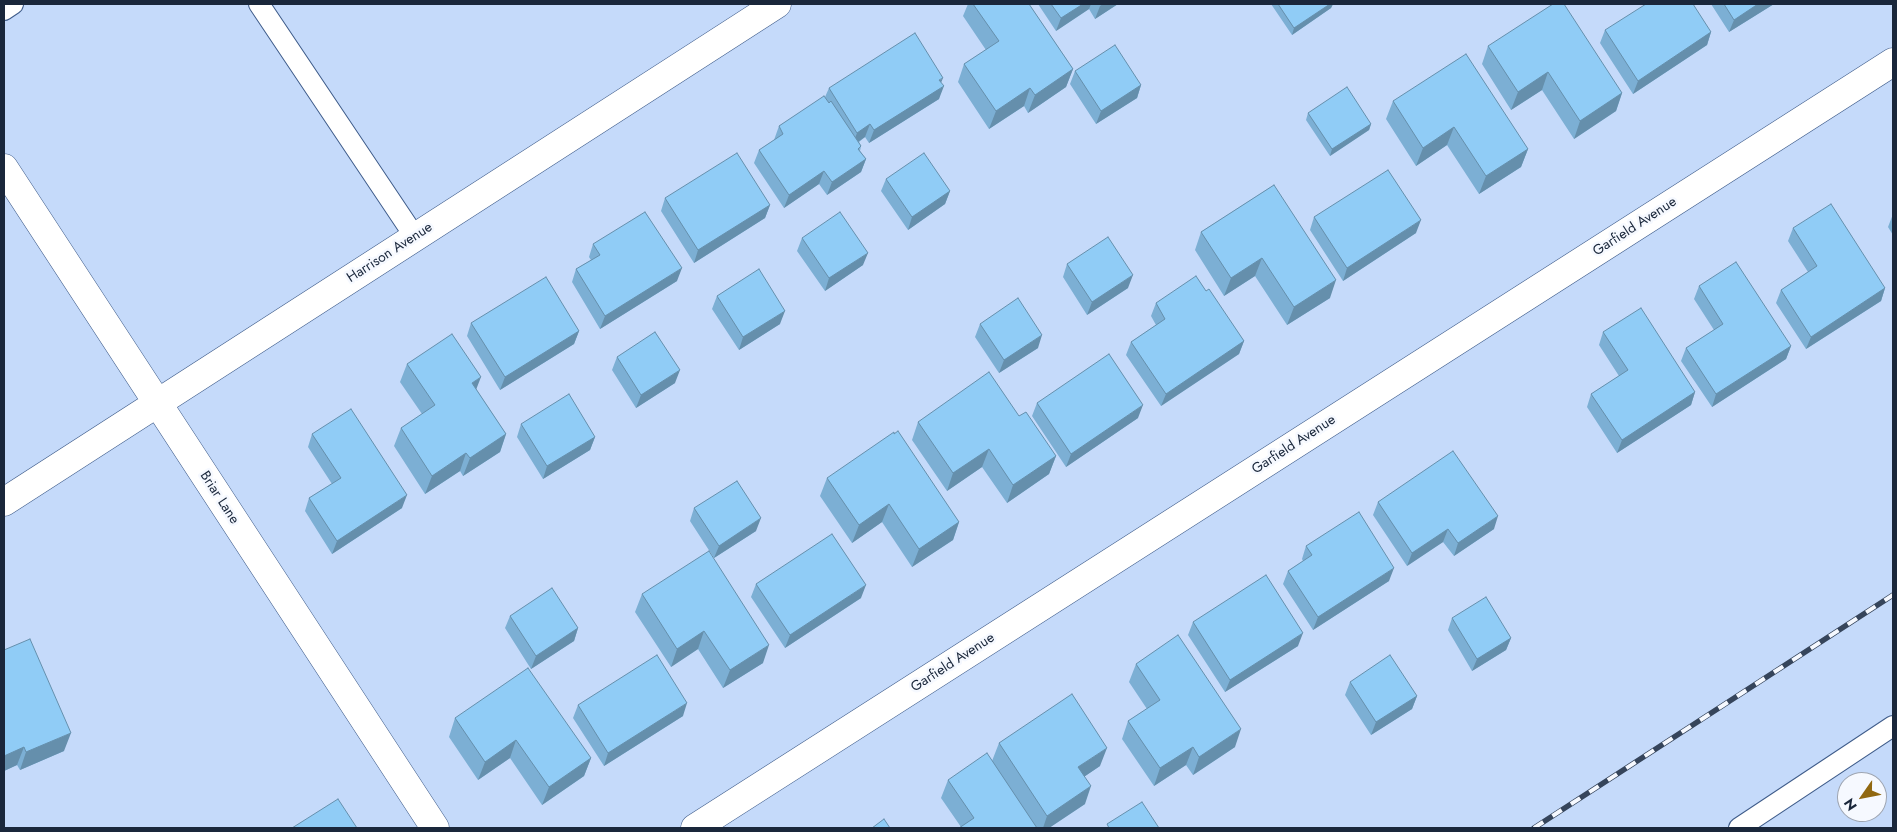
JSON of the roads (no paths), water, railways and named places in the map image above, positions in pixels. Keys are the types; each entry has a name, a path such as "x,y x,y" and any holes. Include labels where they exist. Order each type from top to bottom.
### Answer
{"street":[{"name":"Harrison Avenue","path":"4,502 777,4"},
{"name":"Garfield Avenue","path":"694,828 1893,62"},
{"name":"Briar Lane","path":"4,168 435,828"}],"lane":[{"path":"4,10 13,4"},
{"path":"259,4 414,237"},
{"path":"1739,828 1893,726"}],"railway":[{"path":"1534,828 1893,595"}]}
